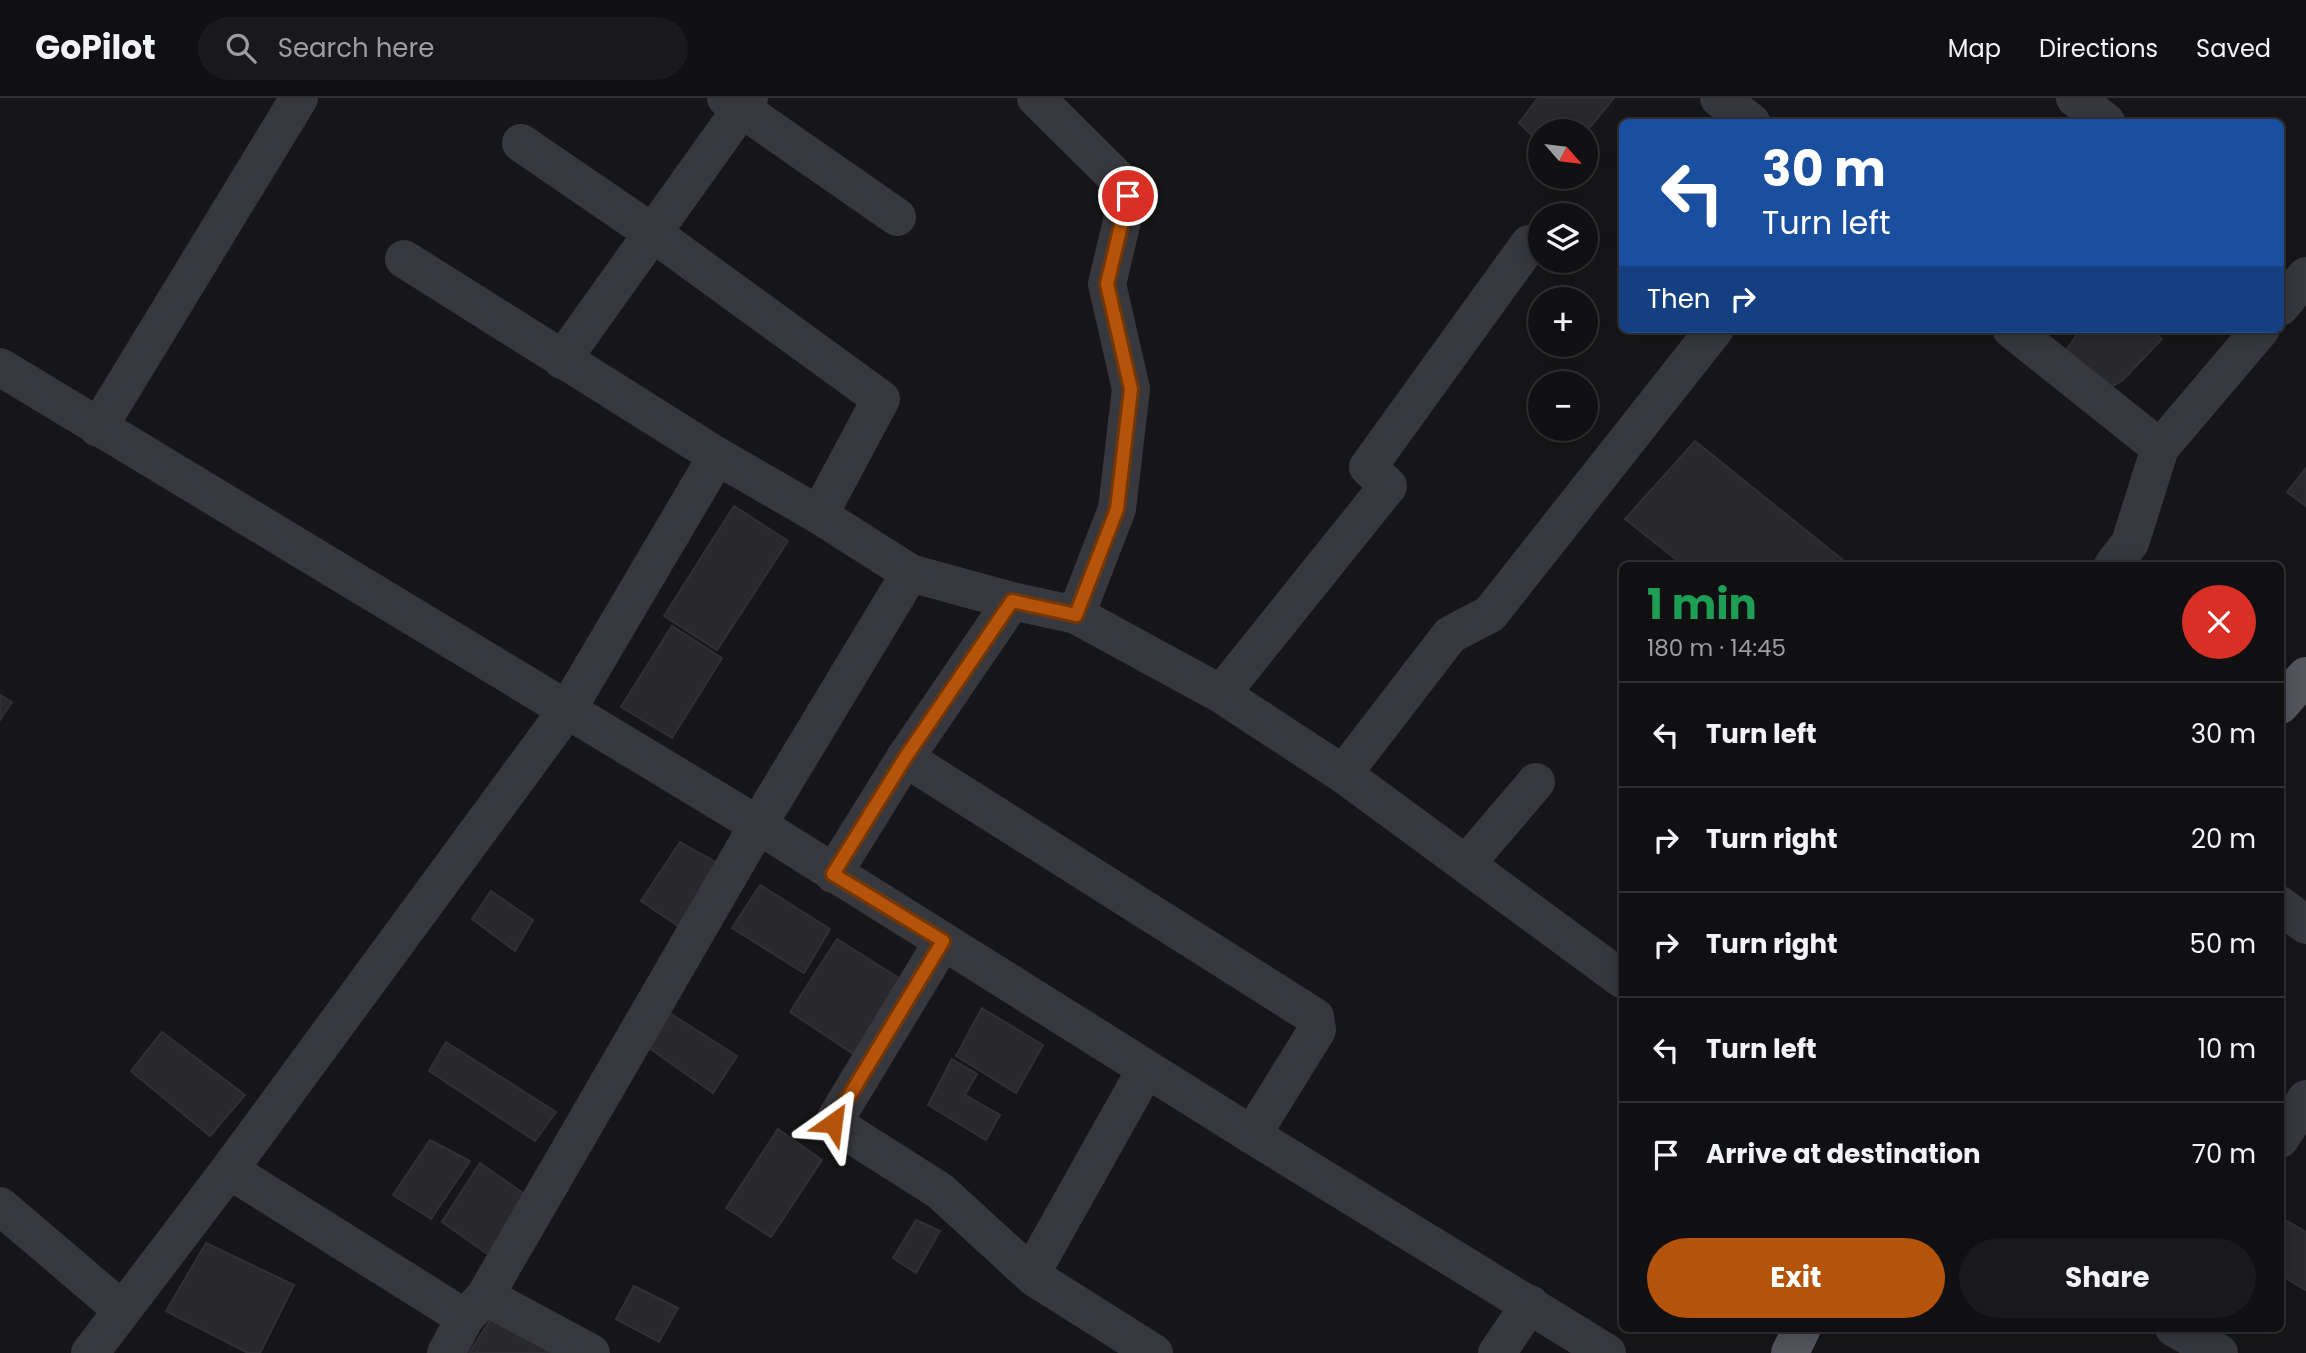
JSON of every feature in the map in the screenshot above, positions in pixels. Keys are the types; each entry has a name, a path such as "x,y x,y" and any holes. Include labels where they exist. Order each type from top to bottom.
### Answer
{"main road":[{"path":"2284,701 2306,676"},
{"path":"1790,1353 1800,1332"}],"street":[{"path":"98,428 299,98"},
{"path":"1720,98 1747,119"},
{"path":"2075,98 2102,119"},
{"path":"1039,99 1123,184 1128,196 1107,284 1131,389 1117,509 1076,615"},
{"path":"562,360 654,234 739,102 897,217"},
{"path":"521,143 654,234 881,399 819,515"},
{"path":"1221,694 1388,486 1368,467 1528,245"},
{"path":"404,259 562,360 910,573 1012,601 1076,615 1221,694 1343,774 1619,977"},
{"path":"1343,774 1450,635 1490,614 1712,333"},
{"path":"2016,333 2160,448"},
{"path":"2115,562 2130,543 2160,448 2258,333"},
{"path":"0,367 758,825 1252,1135 1607,1353"},
{"path":"90,1353 229,1170 567,710 717,456"},
{"path":"446,1353 910,573"},
{"path":"833,874 905,758 1012,601"},
{"path":"905,758 1315,1017 1317,1030 1252,1135"},
{"path":"1466,864 1536,782"},
{"path":"943,941 833,1123 940,1192 1031,1274 1154,1353"},
{"path":"1031,1274 1146,1069"},
{"path":"2284,1133 2306,1099"},
{"path":"229,1170 475,1307 591,1353"},
{"path":"0,1206 122,1310"},
{"path":"1497,1353 1530,1304"},
{"path":"2181,1332 2219,1353"}],"building":[{"path":"1538,98 1614,98 1597,119 1528,119 1528,132 1519,123"},
{"path":"2078,333 2154,333 2162,339 2123,380 2101,393 2060,359"},
{"path":"1695,441 1845,562 1679,562 1625,519"},
{"path":"2306,468 2306,506 2287,492"},
{"path":"734,506 788,541 717,650 664,616"},
{"path":"672,626 722,658 672,738 621,707"},
{"path":"0,695 12,702 0,720"},
{"path":"680,842 730,870 690,934 641,901"},
{"path":"760,885 830,929 804,973 732,928"},
{"path":"491,891 533,920 515,951 472,919"},
{"path":"837,939 902,980 855,1055 790,1012"},
{"path":"982,1008 1043,1045 1016,1093 956,1056"},
{"path":"668,1012 737,1056 713,1093 645,1045"},
{"path":"162,1032 245,1095 210,1136 131,1071"},
{"path":"446,1042 556,1112 535,1141 429,1071"},
{"path":"952,1059 977,1074 965,1095 1000,1115 986,1140 928,1105"},
{"path":"778,1129 822,1160 771,1237 726,1208"},
{"path":"430,1140 470,1161 431,1219 393,1195"},
{"path":"480,1163 533,1200 496,1260 442,1222"},
{"path":"2284,1219 2306,1232 2306,1290 2284,1277"},
{"path":"916,1220 940,1231 916,1273 893,1258"},
{"path":"206,1243 294,1285 260,1353 248,1353 166,1311"},
{"path":"634,1286 678,1308 659,1342 616,1319"},
{"path":"490,1320 552,1353 469,1353"}],"route":[{"path":"833,1123 943,941 833,874 905,758 1012,601 1076,615 1117,509 1131,389 1107,284 1128,196"}]}
